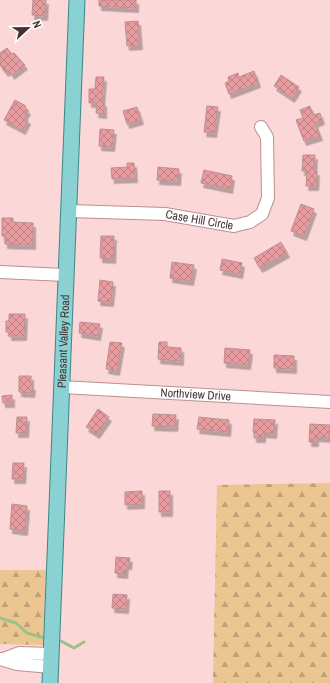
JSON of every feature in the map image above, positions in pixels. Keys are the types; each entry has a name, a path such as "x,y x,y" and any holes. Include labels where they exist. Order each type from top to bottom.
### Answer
{"main road":[{"name":"Pleasant Valley Road","path":"50,683 76,0"}],"street":[{"name":"Case Hill Circle","path":"69,211 165,214 234,226 250,222 262,214 268,198 267,137 261,127"},
{"path":"0,272 65,275"},
{"name":"Northview Drive","path":"62,387 330,402"},
{"path":"2,659 17,664 52,661"}],"green space":[{"path":"330,483 330,683 213,683 217,485"},
{"path":"0,570 46,570 43,645 0,644"}],"building":[{"path":"33,0 46,0 45,16 32,15"},
{"path":"99,0 136,0 136,8 99,6"},
{"path":"138,21 140,45 127,46 125,22"},
{"path":"7,48 25,65 12,75 9,70 6,72 0,65 0,53"},
{"path":"254,71 258,83 229,94 225,83 229,81 228,77 238,73 239,77"},
{"path":"281,75 299,87 292,98 274,86"},
{"path":"96,77 104,77 102,102 104,102 104,114 96,113 97,103 89,103 89,89 95,89"},
{"path":"15,100 26,106 25,108 28,110 24,117 28,120 23,130 4,120"},
{"path":"207,106 218,107 214,133 204,132"},
{"path":"310,106 313,115 320,113 322,120 315,123 320,136 304,141 296,120 303,118 300,110"},
{"path":"137,107 141,120 127,124 123,111"},
{"path":"100,129 114,130 112,147 99,146"},
{"path":"303,155 315,155 314,171 317,171 316,186 306,186 307,171 302,171"},
{"path":"127,163 134,163 135,178 112,179 111,168 127,167"},
{"path":"158,167 179,169 178,181 157,180"},
{"path":"204,170 232,176 230,189 201,183"},
{"path":"301,204 314,209 304,236 291,231"},
{"path":"2,218 13,218 13,222 33,223 33,245 5,244 5,236 2,236"},
{"path":"101,236 114,236 113,259 100,258"},
{"path":"281,242 287,253 260,268 254,258"},
{"path":"222,259 242,263 240,274 220,270"},
{"path":"172,262 194,265 191,281 170,278"},
{"path":"100,280 113,282 111,302 98,301"},
{"path":"9,314 25,314 24,336 9,336 9,332 6,332 6,321 9,321"},
{"path":"80,322 100,324 98,336 79,333"},
{"path":"110,342 122,343 117,371 106,369"},
{"path":"159,342 167,342 167,347 181,348 181,361 158,359"},
{"path":"225,348 250,350 248,365 224,363"},
{"path":"274,355 294,356 294,369 274,368"},
{"path":"19,376 31,376 31,386 33,386 32,393 19,392"},
{"path":"12,395 12,403 3,403 2,396"},
{"path":"98,409 109,417 97,434 86,427"},
{"path":"153,414 176,415 175,427 152,426"},
{"path":"17,417 27,417 26,433 16,433"},
{"path":"199,417 229,420 228,432 197,429"},
{"path":"254,419 275,420 274,434 263,433 263,438 254,438"},
{"path":"310,424 330,425 329,438 316,437 316,442 309,442"},
{"path":"13,463 24,463 23,479 12,479"},
{"path":"142,491 142,504 125,505 125,492"},
{"path":"159,491 170,491 170,512 159,512"},
{"path":"12,504 27,506 25,531 10,529"},
{"path":"116,557 130,558 129,565 126,565 125,574 115,573"},
{"path":"113,594 127,595 126,609 112,608"}],"waterway":[{"path":"0,618 16,623 27,633 44,638"},
{"path":"61,641 74,648 84,642"}]}
